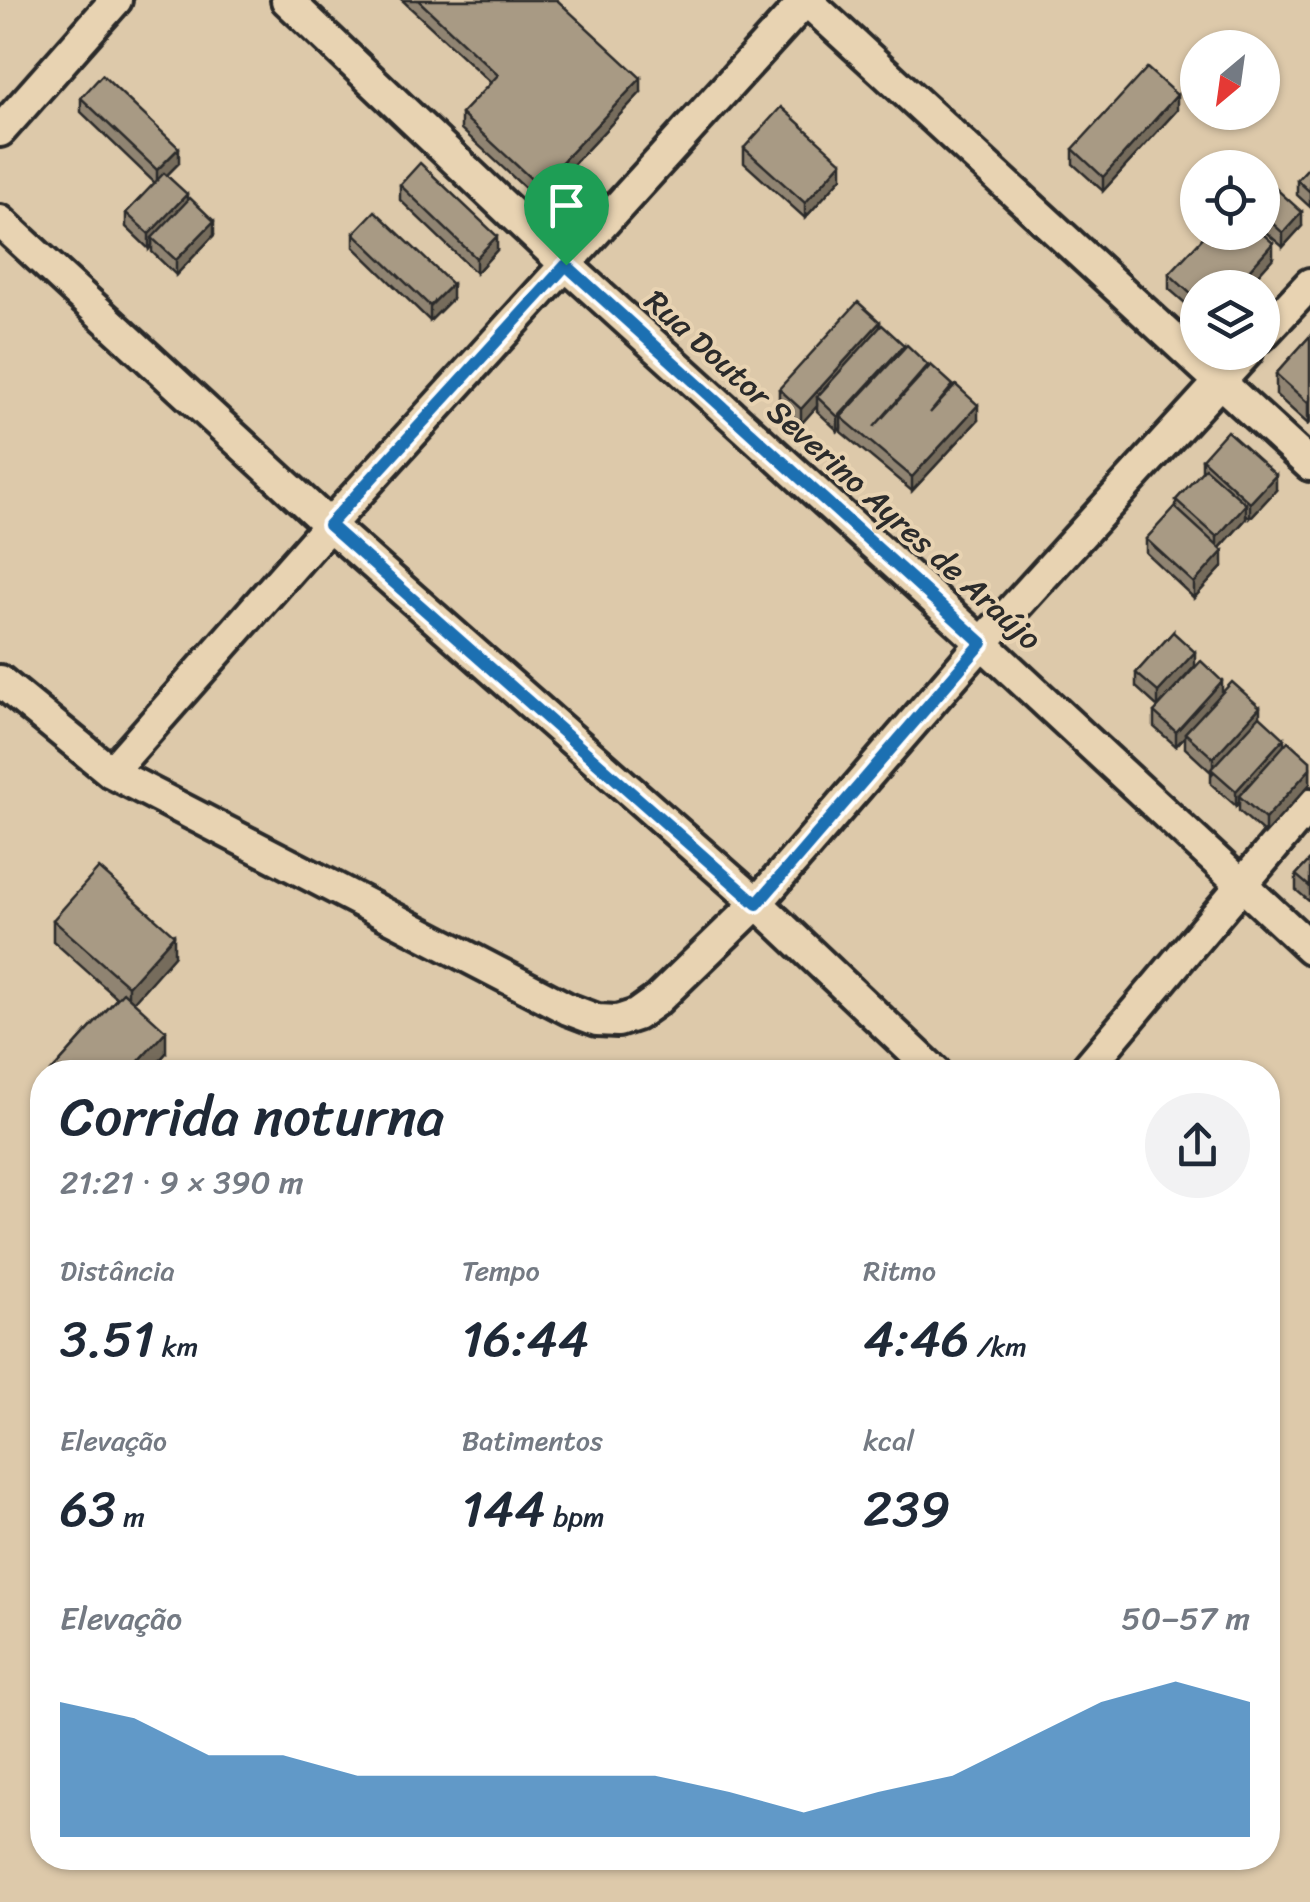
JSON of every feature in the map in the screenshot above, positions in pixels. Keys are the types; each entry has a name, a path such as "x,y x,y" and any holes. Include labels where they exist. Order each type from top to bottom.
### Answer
{"street":[{"path":"0,130 116,0"},
{"name":"Rua Doutor Severino Ayres de Araújo","path":"287,0 566,265 1310,948"},
{"path":"111,772 329,525 806,0 1310,465"},
{"path":"0,221 329,525 757,904 922,1060"},
{"path":"1280,317 1307,289"},
{"path":"0,680 111,772 568,1009 597,1020 618,1021 636,1015 657,1000 757,904 982,643 1230,370"},
{"path":"1094,1060 1310,804"}],"building":[{"path":"418,0 557,0 641,78 539,186 461,114 498,75"},
{"path":"1147,68 1177,95 1103,177 1073,149"},
{"path":"102,75 179,148 157,170 81,98"},
{"path":"781,107 842,162 805,203 744,148"},
{"path":"420,163 497,236 476,258 400,185"},
{"path":"1310,166 1310,192 1297,180"},
{"path":"164,173 187,194 149,234 126,213"},
{"path":"1280,192 1302,212 1283,233 1280,230"},
{"path":"190,198 214,221 176,260 152,238"},
{"path":"375,211 452,284 430,306 354,233"},
{"path":"1191,250 1267,250 1249,270 1180,270 1180,284 1169,274"},
{"path":"858,302 880,322 801,409 779,389"},
{"path":"882,325 904,345 838,417 817,397"},
{"path":"1310,336 1308,403 1276,374"},
{"path":"907,345 928,365 874,427 931,365 953,385 930,413 956,385 978,405 912,477 841,417"},
{"path":"1227,431 1276,475 1250,503 1202,459"},
{"path":"1205,468 1246,504 1217,537 1176,500"},
{"path":"1175,507 1223,551 1194,583 1146,539"},
{"path":"1173,632 1195,652 1158,692 1136,673"},
{"path":"1201,661 1222,681 1176,732 1154,712"},
{"path":"1232,682 1260,707 1213,758 1185,733"},
{"path":"1260,716 1284,738 1236,791 1211,769"},
{"path":"1288,741 1310,761 1310,769 1265,819 1239,796"},
{"path":"1310,860 1310,887 1296,875"},
{"path":"99,868 174,935 128,986 53,920"},
{"path":"123,992 166,1031 140,1060 62,1060"}],"route":[{"path":"566,265 982,643 757,904 329,525 566,265"}]}
